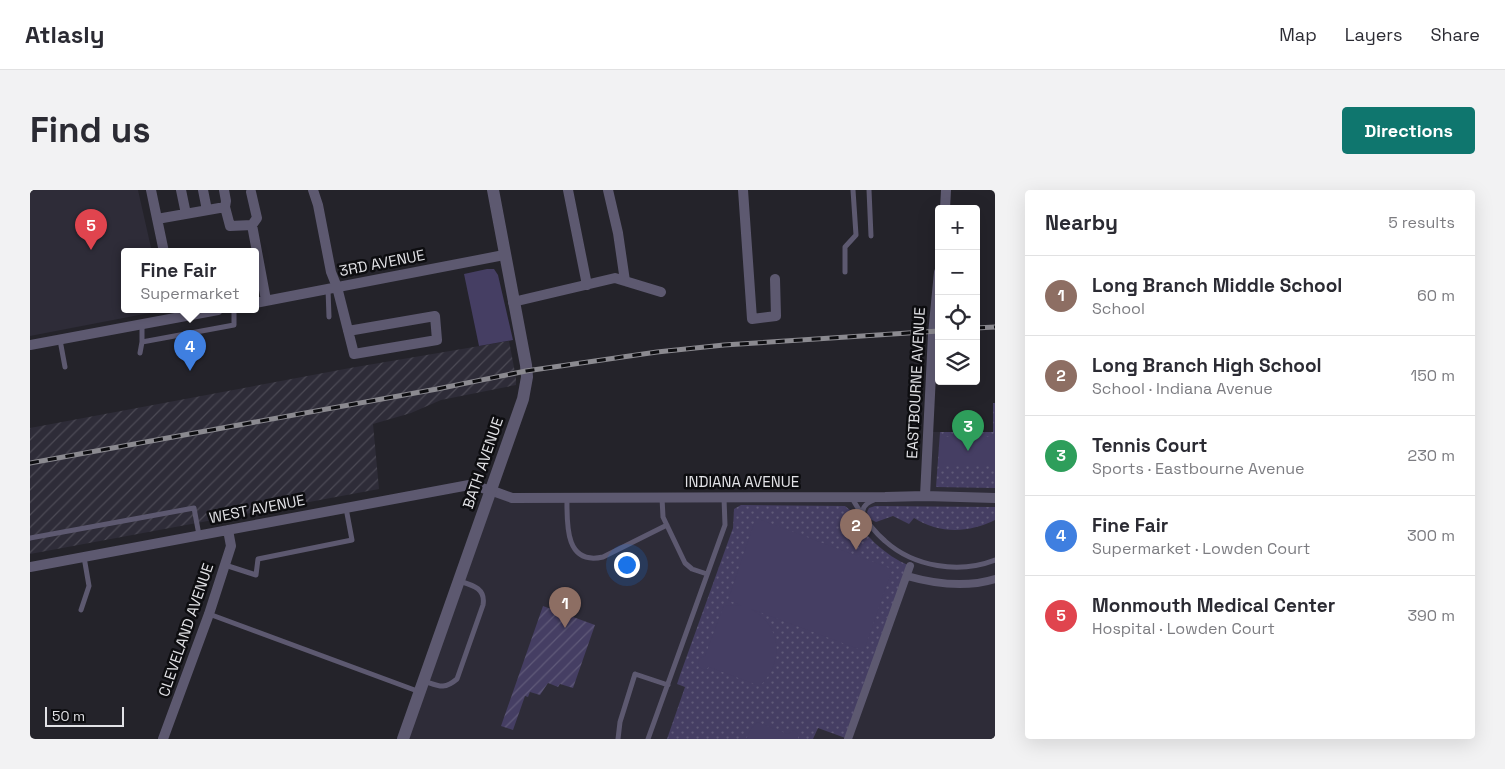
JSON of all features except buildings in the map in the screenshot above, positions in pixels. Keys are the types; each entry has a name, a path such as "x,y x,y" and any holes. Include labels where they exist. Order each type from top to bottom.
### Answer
{"street":[{"path":"151,190 163,248"},
{"path":"181,190 186,214"},
{"path":"203,190 206,210"},
{"path":"224,190 225,207 230,226 252,226"},
{"path":"313,190 318,205 333,287 354,354 437,340 434,316 348,331"},
{"name":"BATH AVENUE","path":"403,739 526,385 526,371 493,190"},
{"path":"568,190 587,285"},
{"path":"608,190 618,233 625,281"},
{"path":"743,190 752,319 776,316 775,279"},
{"path":"944,205 946,190"},
{"name":"3RD AVENUE","path":"252,192 256,218 252,226 254,248"},
{"path":"157,218 225,207"},
{"name":"3RD AVENUE","path":"260,302 504,255"},
{"path":"513,302 615,278 661,292"},
{"name":"EASTBOURNE AVENUE","path":"925,496 937,295"},
{"path":"30,346 142,324 179,314"},
{"name":"WEST AVENUE","path":"30,567 469,485 490,490"},
{"name":"INDIANA AVENUE","path":"490,490 512,498 925,496 995,498"},
{"name":"CLEVELAND AVENUE","path":"163,739 209,614 231,546 228,530"},
{"path":"848,739 910,566"},
{"path":"907,576 923,581 955,584 980,583 995,579"}],"lane":[{"path":"845,272 845,247 856,235 853,190"},
{"path":"869,190 872,236"},
{"path":"328,317 333,287"},
{"path":"142,342 234,325 234,313"},
{"path":"140,353 142,324"},
{"path":"60,340 65,367"},
{"path":"567,497 567,524 571,544 588,558 603,557 667,526"},
{"path":"852,497 876,533 898,551 929,564 960,567 974,566 995,560"},
{"path":"863,516 862,512 866,504 885,497"},
{"path":"662,498 662,513 686,563 692,569 707,574"},
{"path":"648,739 725,525 724,498"},
{"path":"30,538 194,508 199,535"},
{"path":"225,564 256,575 258,559 352,540 346,508"},
{"path":"81,610 89,586 84,557"},
{"path":"209,614 422,687 440,687 446,686 457,679 484,599 482,593 475,586 459,581"},
{"path":"618,739 620,722 635,674 668,685"}],"shaded area":[{"path":"30,190 138,190 151,248 121,248 121,313 149,313 30,336"},
{"path":"494,269 498,275 513,340 479,346 464,274"},
{"path":"509,341 516,385 441,400 411,413 373,424 379,489 30,554 30,428 350,368"},
{"path":"993,403 995,403 995,739 403,739 490,490 512,498 925,496 928,432 993,432"},
{"path":"993,403 995,403 995,488 936,487 940,432 993,432"},
{"path":"941,437 995,437 995,466 941,466"},
{"path":"741,505 845,506 875,543 892,556 910,566 848,739 818,728 813,739 667,739 685,687 677,684 733,528 734,509"},
{"path":"875,506 995,507 995,520 975,527 954,530 934,527 914,518 909,524 893,516 876,522 870,519 867,512 869,508"},
{"path":"756,518 892,569 864,651 751,609 766,621 775,637 776,654 774,663 771,671 760,686 709,667 705,670 699,667 700,658 705,656 724,605 742,606 728,600"},
{"path":"543,606 595,625 573,688 560,684 558,687 548,683 540,695 530,692 528,697 525,696 513,730 501,726"},
{"path":"757,722 788,734 794,730 798,734 798,739 746,739"}],"railway":[{"path":"980,328 995,327"},
{"path":"30,463 526,371 657,352 724,345 935,331"}],"place":[{"name":"Monmouth Medical Center","path":"91,250"},
{"name":"Fine Fair","path":"190,371"},
{"name":"Tennis Court","path":"968,451"},
{"name":"Long Branch High School","path":"856,550"},
{"name":"Long Branch Middle School","path":"565,628"}]}
